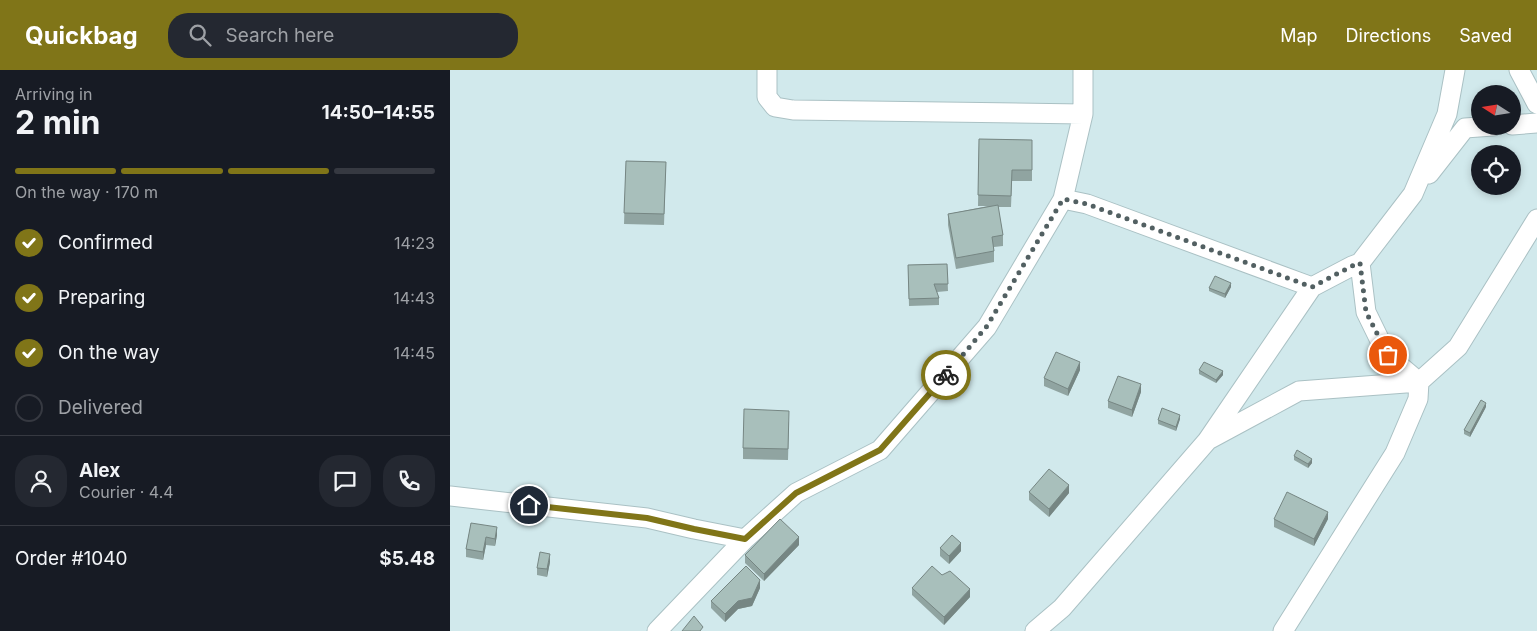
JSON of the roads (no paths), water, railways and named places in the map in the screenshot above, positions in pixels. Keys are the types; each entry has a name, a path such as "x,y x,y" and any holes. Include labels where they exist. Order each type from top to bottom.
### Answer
{"street":[{"path":"767,70 767,97 775,107 793,110 1083,114"},
{"path":"656,631 745,539 796,493 880,450 987,326 1063,199 1083,114 1083,70"},
{"path":"1413,194 1447,114 1455,70"},
{"path":"1519,70 1537,104"},
{"path":"1521,124 1537,123"},
{"path":"1035,631 1062,608 1207,441 1312,287 1360,263 1465,128 1471,128"},
{"path":"1063,199 1087,204 1312,287"},
{"path":"1207,441 1299,390 1419,382 1458,347 1537,218"},
{"path":"1360,263 1366,312 1388,355 1419,382"},
{"path":"1283,631 1395,453 1418,399 1419,382"},
{"path":"450,496 647,518 745,539"}]}
